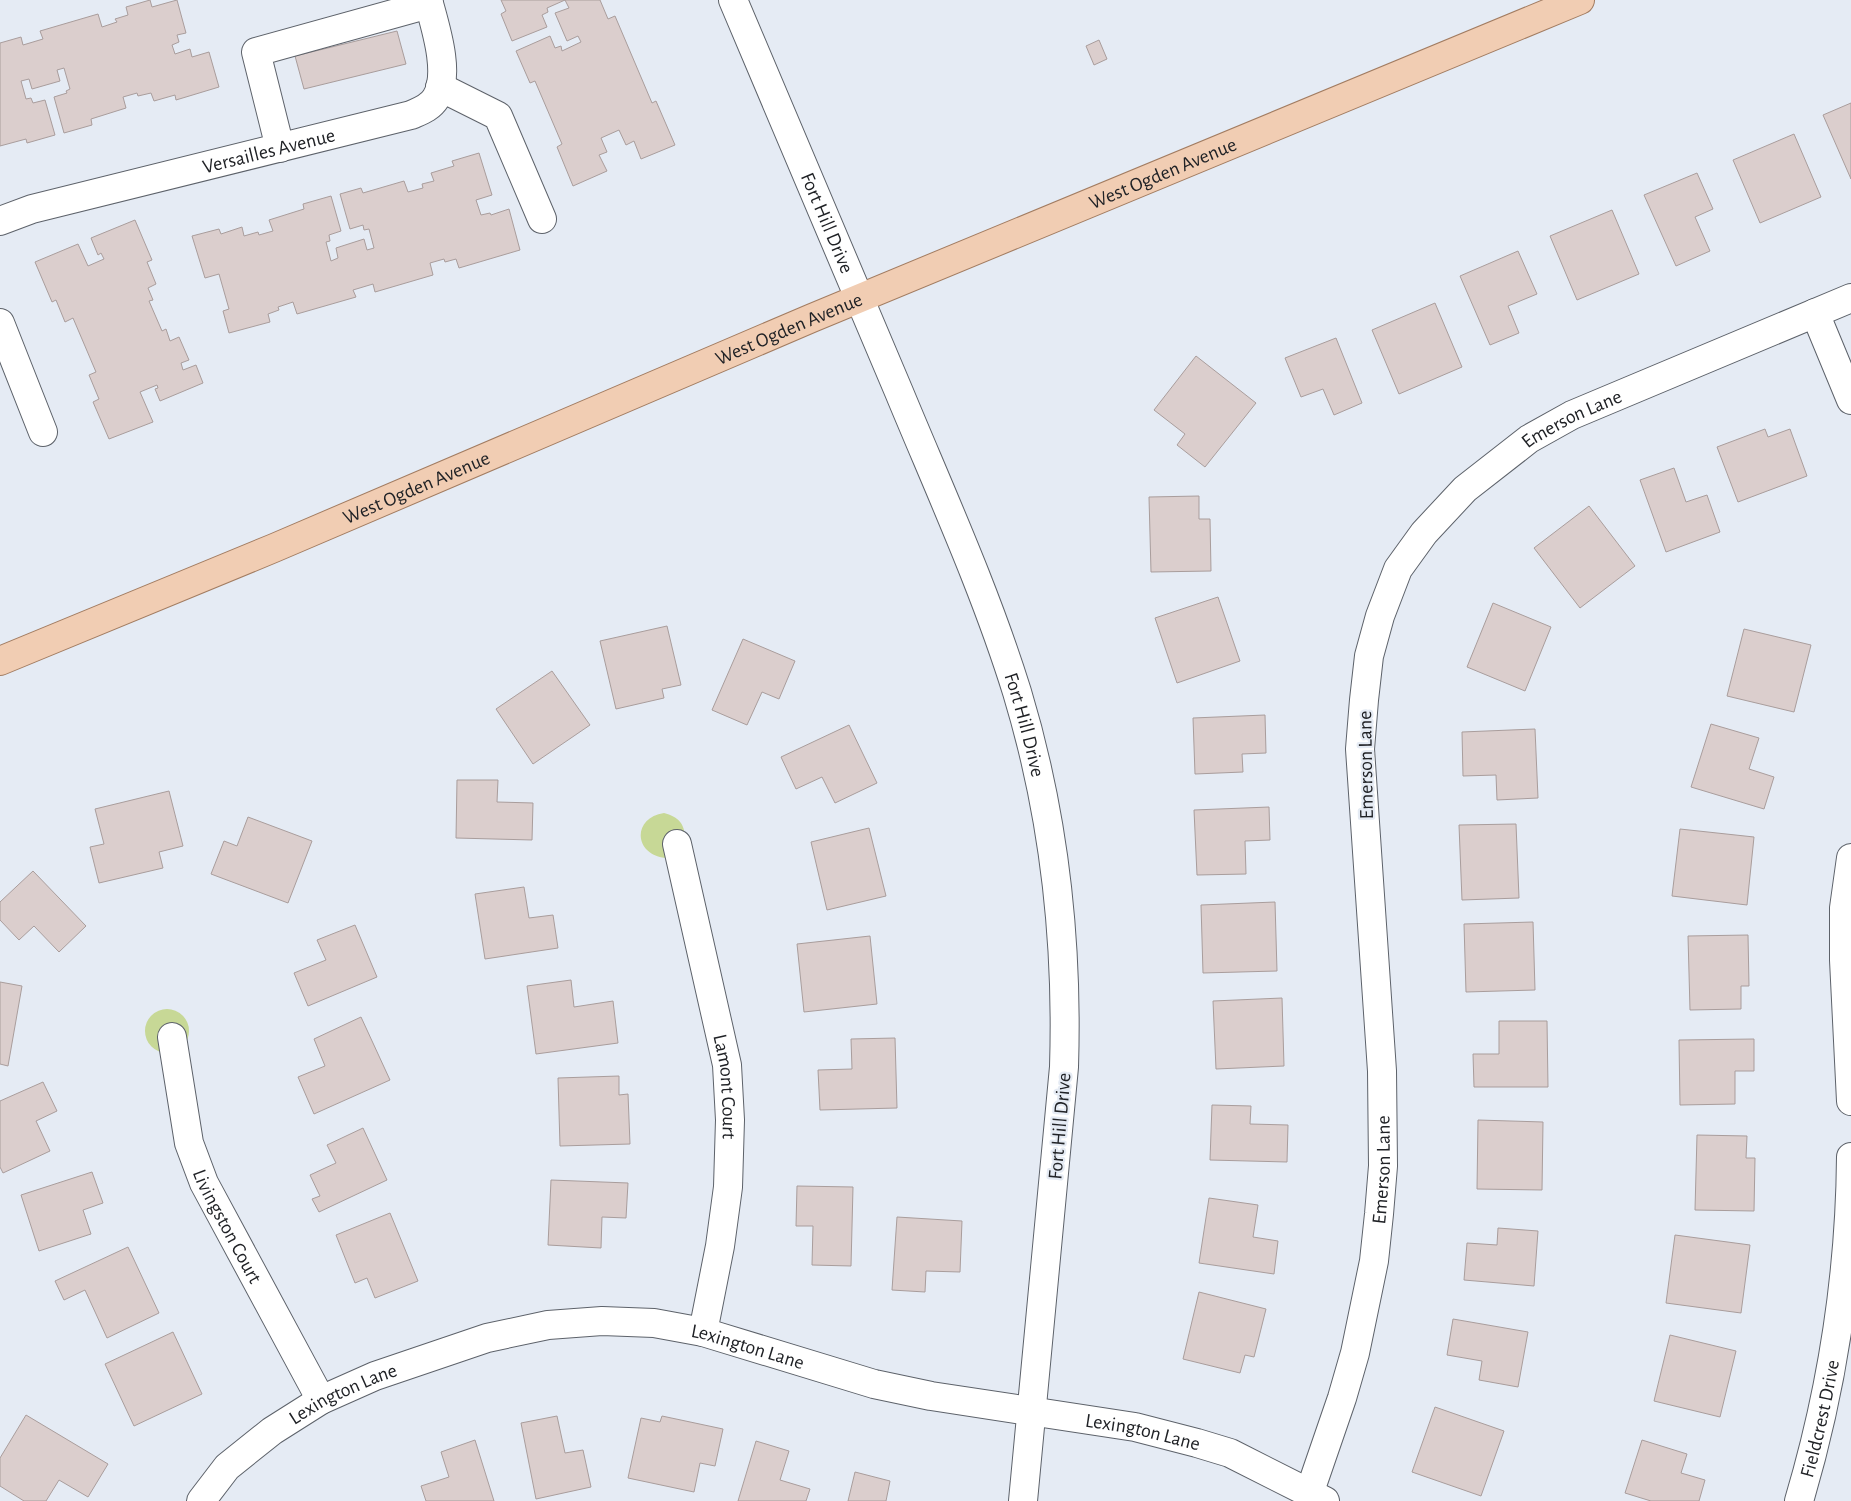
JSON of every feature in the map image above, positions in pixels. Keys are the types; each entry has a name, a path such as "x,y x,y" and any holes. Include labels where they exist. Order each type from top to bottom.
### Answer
{"main road":[{"name":"West Ogden Avenue","path":"0,661 274,548 861,298 1580,0"}],"street":[{"name":"Fort Hill Drive","path":"733,0 861,298 978,581 1017,692 1040,780 1051,834 1062,930 1066,1008 1064,1067 1023,1501"},
{"name":"Versailles Avenue","path":"0,221 32,209 411,115 427,108 436,98 440,87 442,61 429,2"},
{"path":"280,148 256,52 429,2"},
{"path":"440,87 498,116 542,218"},
{"name":"Emerson Lane","path":"1317,1497 1355,1354 1374,1260 1380,1214 1383,1166 1382,1072 1360,749 1369,656 1380,616 1398,569 1424,533 1465,489 1529,439 1572,415 1851,298"},
{"path":"1815,313 1851,400"},
{"path":"0,323 44,432"},
{"name":"Lamont Court","path":"677,844 727,1065 730,1120 728,1187 720,1246 703,1332"},
{"path":"1851,858 1844,908 1844,960 1851,1101"},
{"name":"Livingston Court","path":"172,1038 189,1143 204,1183 321,1400"},
{"name":"Fieldcrest Drive","path":"1799,1501 1816,1440 1834,1347 1844,1277 1851,1157"},
{"name":"Lexington Lane","path":"201,1501 227,1467 272,1431 321,1400 375,1376 487,1338 548,1325 602,1321 654,1323 703,1332 874,1384 931,1396 1135,1427 1230,1453 1317,1497"}],"green space":[{"path":"664,813 680,821 685,833 685,839 667,858 656,856 648,851 641,837 642,829 646,822 653,816"},
{"path":"167,1009 179,1013 185,1019 189,1031 185,1043 179,1049 167,1053 155,1049 149,1043 145,1031 149,1019 155,1013"}],"building":[{"path":"150,0 152,7 177,0 186,33 177,35 179,42 172,45 175,54 190,49 192,57 209,52 219,87 176,100 175,95 154,101 151,93 138,96 137,93 123,97 126,108 91,119 92,125 64,133 54,97 67,93 66,91 70,89 64,68 57,70 60,81 32,89 29,79 21,81 26,99 31,98 33,103 45,100 55,135 27,143 26,139 0,146 0,43 21,37 23,45 43,39 40,31 98,14 102,27 117,22 115,19 128,15 126,7"},
{"path":"501,0 565,0 547,8 548,12 542,15 547,27 512,41 501,14 506,11"},
{"path":"565,0 600,0 608,19 615,16 652,103 656,101 675,145 641,159 634,141 626,145 619,130 601,138 607,152 599,155 607,171 573,186 557,147 562,144 535,81 530,83 516,51 550,36 555,48 561,46 562,51 581,42 578,36 567,41 555,13 569,8"},
{"path":"397,31 406,64 304,89 295,56"},
{"path":"1099,40 1107,59 1094,65 1086,46"},
{"path":"1851,103 1851,179 1823,115"},
{"path":"1794,134 1821,197 1760,223 1733,160"},
{"path":"479,153 492,195 476,200 481,215 490,213 491,215 509,209 520,250 459,268 456,259 445,262 444,259 430,263 433,275 375,292 373,284 353,290 356,297 297,314 293,302 278,307 279,310 268,314 270,322 229,333 223,311 229,309 219,274 205,278 192,236 219,229 221,234 242,227 244,236 258,232 259,235 273,231 269,220 304,209 303,204 331,196 341,231 329,235 330,241 326,242 331,261 338,258 336,248 364,239 367,250 374,248 369,229 364,230 363,225 350,229 340,194 361,188 363,193 404,181 408,192 423,188 422,184 434,181 431,173 454,166 452,161"},
{"path":"1697,173 1713,209 1695,217 1710,251 1676,266 1644,195"},
{"path":"1612,210 1639,274 1577,300 1550,236"},
{"path":"135,220 152,260 147,262 156,284 148,288 153,300 149,301 162,331 166,329 170,341 179,337 189,360 181,363 183,370 196,365 203,383 160,401 155,389 158,388 157,385 140,392 153,422 109,439 93,402 99,399 89,375 96,372 73,318 65,322 56,300 52,302 35,262 78,244 88,266 104,259 101,253 98,255 91,238"},
{"path":"1518,251 1537,294 1508,306 1519,333 1490,345 1460,276"},
{"path":"1435,303 1462,367 1399,394 1372,330"},
{"path":"1336,338 1362,403 1334,415 1323,389 1301,397 1285,358"},
{"path":"1196,356 1256,403 1205,467 1177,445 1185,434 1154,410"},
{"path":"1765,429 1768,437 1790,429 1807,476 1738,502 1717,447"},
{"path":"1674,468 1686,502 1707,495 1720,532 1666,552 1640,480"},
{"path":"1199,496 1199,519 1210,519 1211,571 1151,572 1149,497"},
{"path":"1589,506 1635,566 1580,608 1534,548"},
{"path":"1218,597 1240,661 1177,683 1155,618"},
{"path":"1493,603 1551,627 1525,691 1467,667"},
{"path":"667,626 681,685 662,689 664,698 616,709 600,641"},
{"path":"1744,629 1811,645 1794,712 1727,696"},
{"path":"743,639 795,661 779,699 762,692 747,725 712,710"},
{"path":"552,671 590,725 533,764 496,709"},
{"path":"1265,715 1266,753 1242,754 1243,772 1195,774 1193,718"},
{"path":"1711,724 1759,738 1749,769 1774,777 1764,809 1691,787"},
{"path":"849,725 877,783 835,803 822,777 796,789 781,757"},
{"path":"1535,729 1538,798 1497,800 1496,775 1463,776 1462,732"},
{"path":"457,780 498,780 497,802 533,803 532,840 456,838"},
{"path":"169,791 183,846 159,852 163,868 99,883 90,847 104,844 95,809"},
{"path":"1269,807 1270,840 1245,841 1246,874 1197,875 1194,810"},
{"path":"248,817 312,841 288,903 211,874 224,841 237,846"},
{"path":"1516,824 1519,898 1462,900 1459,825"},
{"path":"869,828 886,896 827,910 811,842"},
{"path":"1680,829 1754,837 1747,905 1672,896"},
{"path":"33,871 86,926 59,952 34,926 19,940 0,920 0,902"},
{"path":"524,887 529,918 553,915 558,948 485,959 475,894"},
{"path":"1275,902 1277,971 1203,973 1201,905"},
{"path":"1533,922 1535,990 1466,992 1464,924"},
{"path":"355,925 377,977 308,1006 294,973 326,960 317,940"},
{"path":"1748,935 1749,986 1741,986 1741,1009 1690,1010 1688,936"},
{"path":"870,936 877,1004 804,1012 797,944"},
{"path":"571,980 574,1007 613,1001 618,1043 536,1054 527,986"},
{"path":"0,982 22,986 8,1066 0,1064"},
{"path":"1282,998 1284,1066 1216,1069 1213,1001"},
{"path":"361,1017 390,1080 314,1114 298,1077 325,1066 314,1039"},
{"path":"1499,1021 1547,1021 1548,1087 1474,1087 1473,1054 1499,1054"},
{"path":"895,1038 897,1108 820,1110 818,1070 852,1069 851,1039"},
{"path":"1754,1039 1754,1071 1735,1071 1735,1104 1680,1105 1679,1040"},
{"path":"619,1076 619,1095 628,1094 630,1144 560,1146 558,1078"},
{"path":"43,1082 57,1111 36,1121 50,1151 3,1173 0,1167 0,1101"},
{"path":"1212,1105 1251,1106 1250,1124 1288,1125 1287,1162 1210,1160"},
{"path":"1478,1120 1543,1122 1542,1190 1477,1189"},
{"path":"363,1128 387,1180 319,1212 312,1199 320,1196 310,1175 336,1163 327,1145"},
{"path":"1697,1135 1747,1136 1746,1158 1755,1158 1754,1211 1695,1210"},
{"path":"92,1172 103,1203 83,1210 91,1234 39,1251 21,1195"},
{"path":"551,1180 628,1183 626,1218 602,1217 601,1248 548,1245"},
{"path":"797,1186 853,1187 851,1266 812,1265 813,1226 796,1226"},
{"path":"1209,1198 1258,1205 1253,1237 1278,1241 1274,1274 1199,1263"},
{"path":"390,1213 418,1281 375,1298 367,1278 355,1283 336,1235"},
{"path":"897,1217 962,1221 960,1272 926,1271 925,1292 892,1290"},
{"path":"1498,1228 1538,1231 1534,1286 1464,1280 1467,1243 1497,1245"},
{"path":"1675,1235 1750,1245 1741,1313 1666,1303"},
{"path":"128,1247 159,1313 107,1338 85,1290 64,1300 55,1281"},
{"path":"1199,1292 1266,1309 1254,1357 1245,1355 1240,1373 1183,1359"},
{"path":"1453,1319 1528,1332 1518,1387 1479,1380 1482,1361 1447,1355"},
{"path":"173,1332 202,1394 134,1426 105,1364"},
{"path":"1670,1335 1736,1351 1720,1417 1654,1401"},
{"path":"1435,1407 1504,1431 1481,1496 1412,1472"},
{"path":"26,1415 108,1464 88,1497 59,1480 46,1501 24,1501 0,1486 0,1458"},
{"path":"557,1416 565,1453 583,1450 591,1487 536,1499 521,1423"},
{"path":"662,1416 723,1429 715,1466 700,1463 694,1492 628,1478 641,1418 660,1422"},
{"path":"475,1440 494,1501 426,1501 421,1486 449,1477 441,1452"},
{"path":"1642,1440 1687,1454 1681,1473 1705,1480 1699,1501 1651,1501 1625,1493"},
{"path":"756,1441 789,1451 780,1480 810,1489 806,1501 738,1501"},
{"path":"855,1472 890,1481 886,1501 848,1501"}]}
